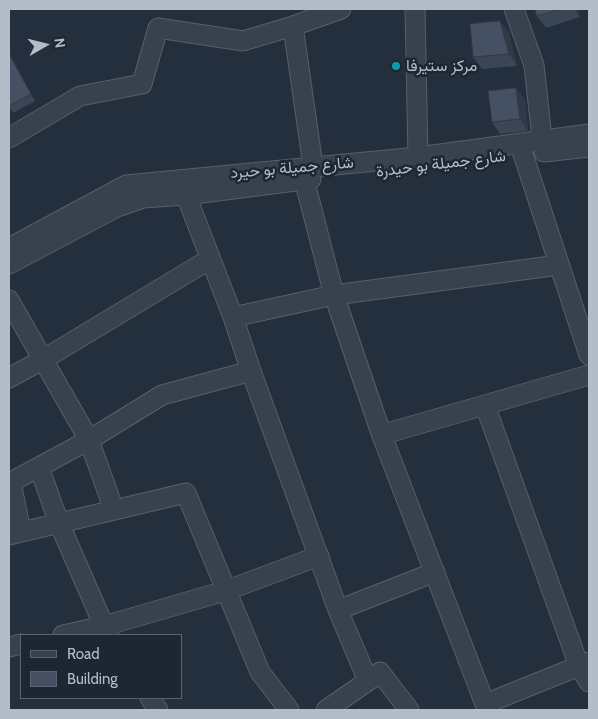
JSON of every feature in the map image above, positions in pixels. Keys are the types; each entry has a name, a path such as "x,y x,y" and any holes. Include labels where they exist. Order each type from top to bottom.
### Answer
{"street":[{"path":"9,138 80,96 142,84 158,28 243,41 341,9"},
{"path":"415,9 418,157"},
{"path":"514,9 534,65 542,139"},
{"path":"293,26 309,173 334,295 382,433 487,707 584,664"},
{"name":"شارع جميلة بو حيرد","path":"9,248 126,184 309,173 542,139 589,134"},
{"name":"شارع جميلة بو حيدرة","path":"9,264 117,206 143,198 186,195 309,173 422,168 523,154 589,148"},
{"path":"523,154 589,355"},
{"path":"186,195 233,317 338,610 368,681"},
{"path":"9,378 210,259"},
{"path":"233,317 334,295 559,264"},
{"path":"9,300 89,440 114,510"},
{"path":"251,371 162,395 89,440 11,482 15,533 186,493 260,672 289,710"},
{"path":"382,433 589,375"},
{"path":"485,405 584,664 589,682"},
{"path":"39,467 59,523 106,631"},
{"path":"74,634 106,631 225,591 319,556"},
{"path":"338,610 435,572"},
{"path":"326,710 380,672 409,710"}],"building":[{"path":"535,9 561,9 537,16"},
{"path":"500,21 509,54 473,57 470,24"},
{"path":"9,54 31,94 9,106"},
{"path":"516,88 520,119 492,122 488,91"}],"place":[{"name":"مركز ستيرفا","path":"396,66"}]}
